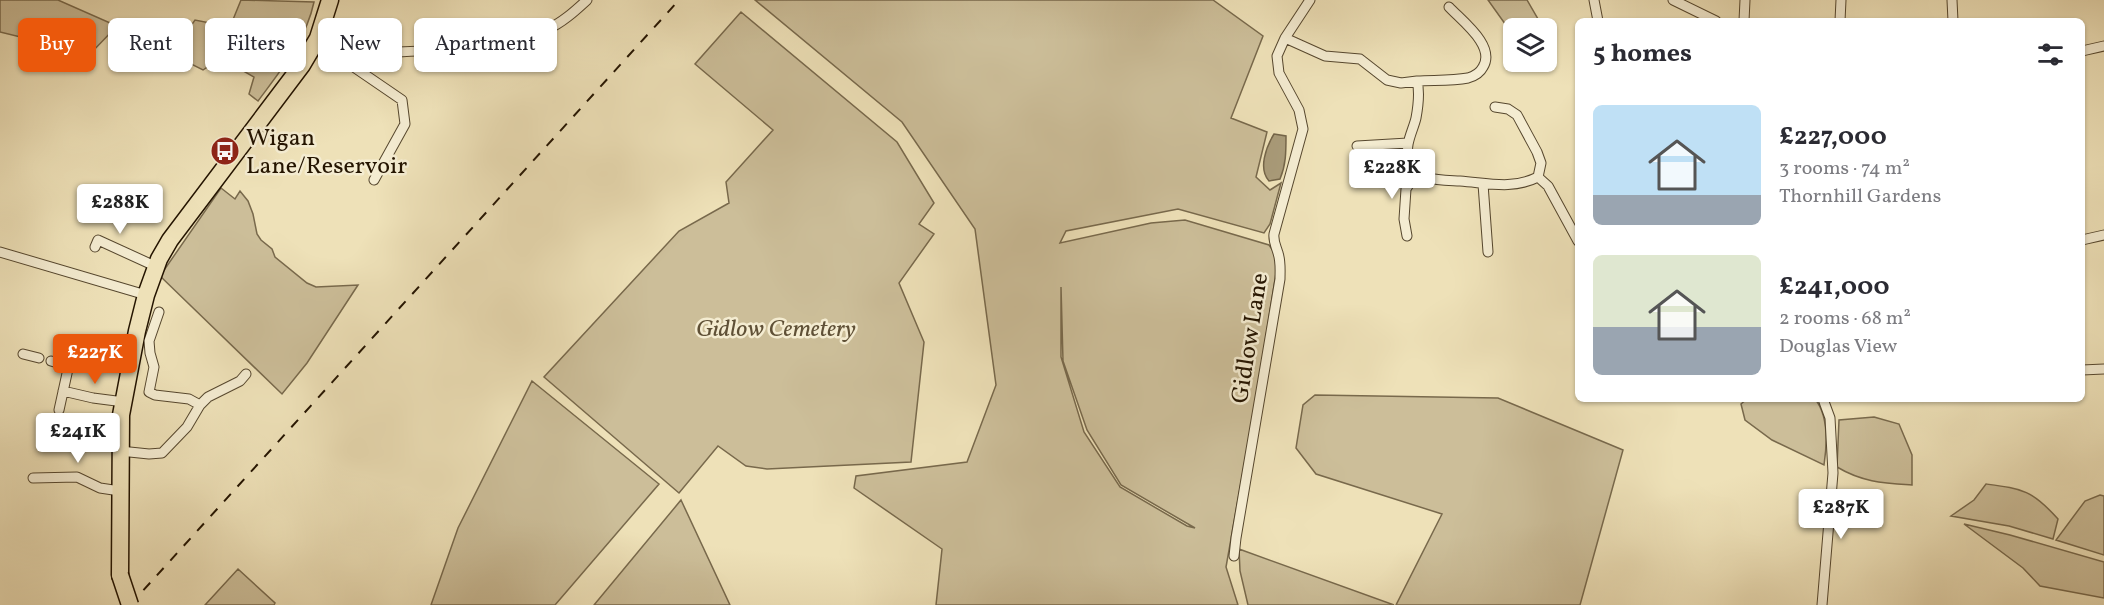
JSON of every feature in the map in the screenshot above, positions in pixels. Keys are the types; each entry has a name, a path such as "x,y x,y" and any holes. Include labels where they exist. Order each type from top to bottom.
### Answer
{"highway":[{"path":"324,18 330,0"},
{"path":"130,605 120,575 120,451 123,402 146,295 170,240 302,64 318,38"}],"street":[{"path":"402,52 511,40 547,30 587,0"},
{"name":"Gidlow Lane","path":"1234,556 1280,279 1281,266 1273,240 1303,129 1299,110 1279,73 1277,56 1285,38 1310,0"},
{"path":"1594,0 1597,18"},
{"path":"1673,0 1710,18"},
{"path":"1744,18 1745,0"},
{"path":"1840,18 1841,0"},
{"path":"1952,0 1953,18"},
{"path":"1285,38 1326,56 1360,59 1387,80 1401,83 1468,78 1479,74 1485,65 1487,55 1482,44 1449,7"},
{"path":"2085,50 2104,46"},
{"path":"361,72 402,100 405,124 374,180"},
{"path":"1417,81 1416,118 1408,143 1409,159 1417,172 1430,179 1505,186 1520,184 1538,177"},
{"path":"1495,107 1508,109 1517,115 1541,163 1538,177"},
{"path":"1357,146 1408,143"},
{"path":"1407,236 1404,219 1406,189 1417,172"},
{"path":"1538,177 1548,186 1575,235"},
{"path":"1483,184 1488,252"},
{"path":"2085,239 2104,235"},
{"path":"95,247 98,240 157,267"},
{"path":"0,252 146,295"},
{"path":"159,312 149,341 154,367 149,392 155,395 189,399 200,405"},
{"path":"59,410 73,346"},
{"path":"23,354 39,358"},
{"path":"51,361 68,366"},
{"path":"2085,370 2104,369"},
{"path":"120,451 162,453 187,428 200,405 208,397 240,381 246,374"},
{"path":"63,391 123,402"},
{"path":"1822,605 1833,472 1830,418 1823,402"},
{"path":"33,478 77,477 100,488 120,491"}],"green space":[{"path":"0,0 58,0 108,22 108,35 96,48 96,18 18,18 18,36 0,32"},
{"path":"241,0 314,2 306,26 306,18 234,18"},
{"path":"755,0 1213,0 1263,36 1231,118 1267,132 1256,177 1270,190 1281,183 1270,224 1264,233 1178,209 1066,231 1060,243 1151,223 1185,220 1269,245 1276,255 1276,273 1257,393 1226,567 1238,605 936,605 942,549 854,488 856,476 967,462 996,385 975,229 902,122","holes":["1061,287 1063,361 1087,430 1121,485 1195,528 1187,526 1120,487 1084,432 1061,357"]},
{"path":"1488,0 1527,0 1537,18 1503,18 1503,21"},
{"name":"Gidlow Cemetery","path":"741,12 897,142 934,203 919,224 934,234 899,283 924,342 911,462 767,469 746,466 718,446 679,493 544,377 679,231 729,203 726,182 773,130 695,64"},
{"path":"195,20 205,22 205,69 203,70 193,65 193,23"},
{"path":"245,72 280,72 258,101 249,94 254,77"},
{"path":"221,188 235,199 240,191 248,201 257,234 261,240 272,249 275,257 307,283 316,287 358,285 307,363 282,394 160,276"},
{"path":"532,381 659,484 555,605 431,605 458,528"},
{"path":"1315,395 1498,398 1623,450 1580,605 1396,605 1442,514 1316,474 1296,448 1303,405"},
{"path":"1743,402 1817,402 1825,422 1824,465 1772,440 1745,420 1741,404"},
{"path":"1874,417 1899,424 1912,455 1912,485 1864,479 1837,467 1839,420"},
{"path":"1986,484 2018,490 2034,496 2058,519 2053,539 2009,526 1951,516 1974,500"},
{"path":"2100,495 2104,496 2104,555 2056,540 2085,501"},
{"path":"681,500 730,605 594,605"},
{"path":"1964,524 2104,562 2104,598 2040,586 2023,568"},
{"path":"1239,549 1394,605 1248,605 1240,571"},
{"path":"238,569 275,603 274,605 205,605"}],"shaded area":[{"path":"1274,134 1286,136 1285,158 1280,179 1269,181 1264,164 1268,145"}],"railway":[{"path":"130,605 679,0"}],"place":[{"name":"Wigan Lane/Reservoir","path":"225,151"}]}
